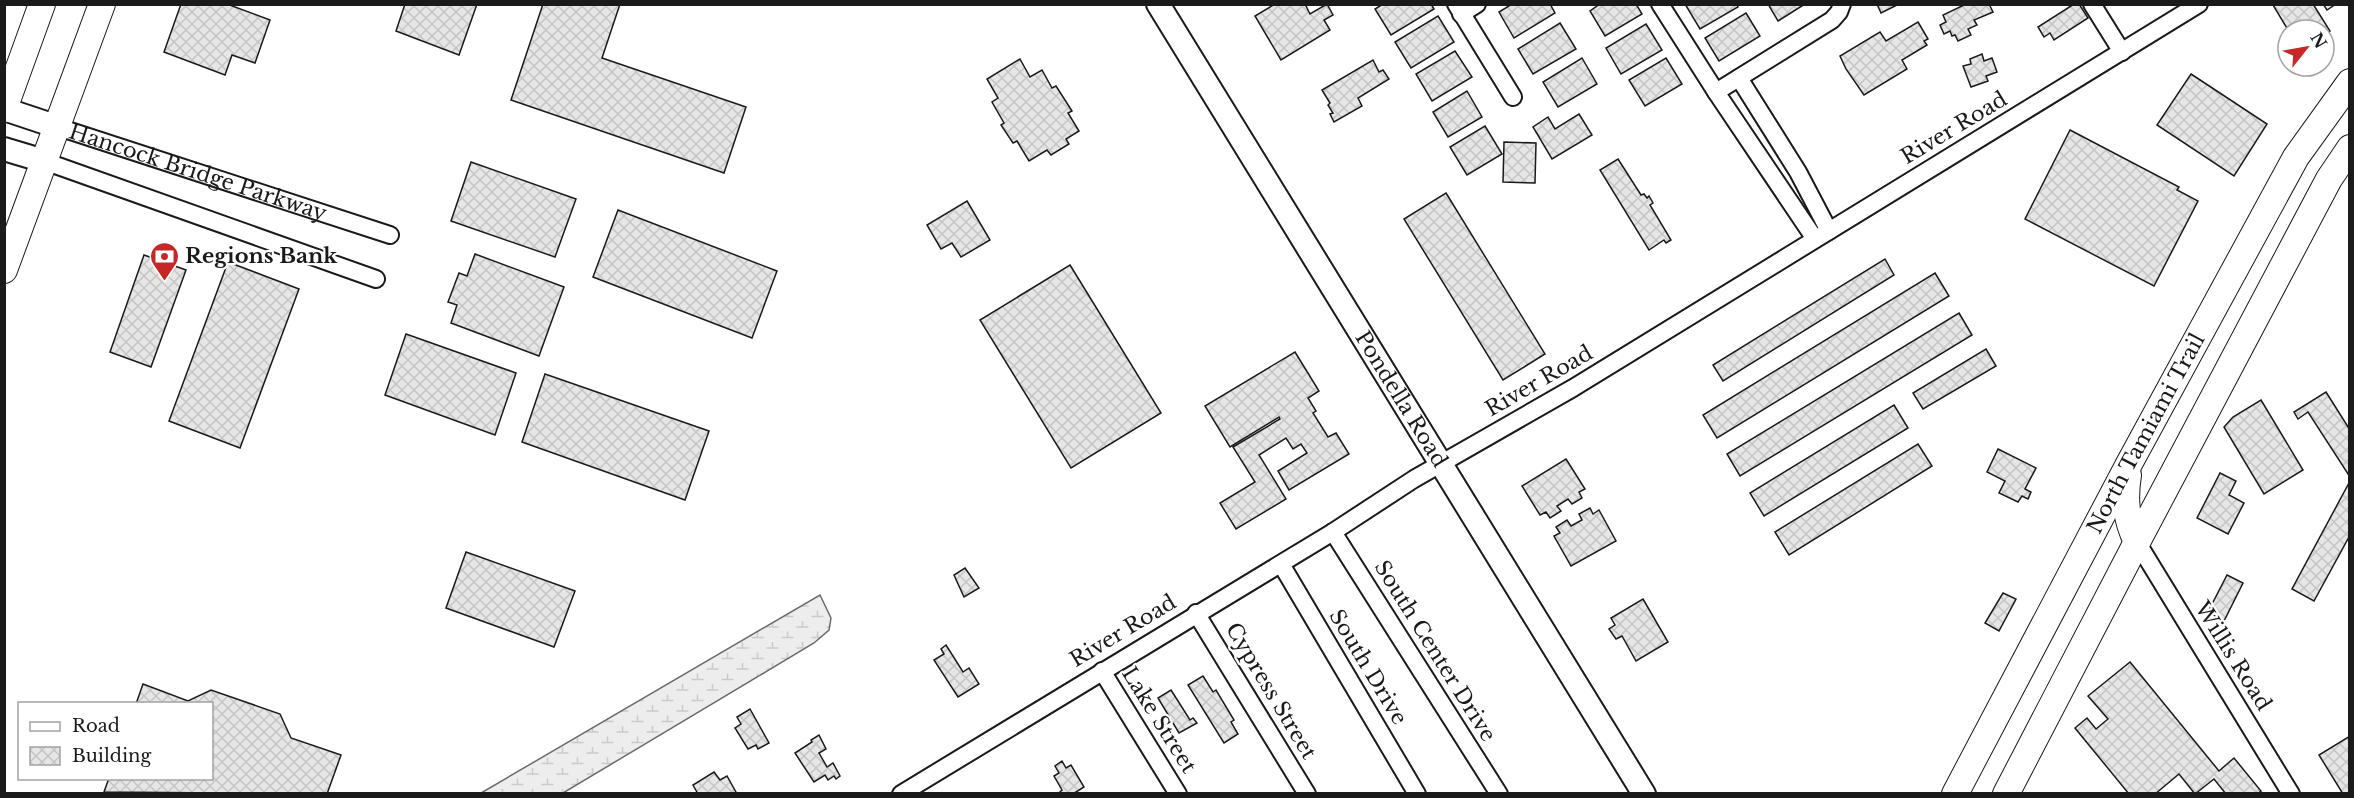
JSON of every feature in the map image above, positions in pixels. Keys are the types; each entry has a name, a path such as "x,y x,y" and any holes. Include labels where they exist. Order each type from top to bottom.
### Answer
{"main road":[{"path":"4,109 42,4"},
{"path":"4,270 102,4"},
{"name":"Pondella Road","path":"1158,4 1644,794"},
{"name":"North Tamiami Trail","path":"1955,794 2130,462 2296,157 2349,82"},
{"name":"Hancock Bridge Parkway","path":"4,109 58,127"},
{"name":"North Tamiami Trail","path":"2006,794 2329,179 2349,148"},
{"name":"Hancock Bridge Parkway","path":"4,149 44,161"},
{"path":"2130,462 2125,507 2137,542"}],"street":[{"path":"1477,4 1459,9 1513,97"},
{"path":"1660,4 1763,162 1822,235"},
{"path":"1716,92 1832,20 1842,4"},
{"path":"2092,4 2122,52"},
{"name":"River Road","path":"901,794 1196,613 1281,564 1441,464 1573,388 2199,4"},
{"path":"1739,78 1783,149 1822,235"},
{"name":"Hancock Bridge Parkway","path":"58,127 390,235"},
{"path":"1763,162 1783,149"},
{"name":"Hancock Bridge Parkway","path":"44,161 376,279"},
{"name":"South Center Drive","path":"1333,532 1499,794"},
{"name":"Willis Road","path":"2137,542 2291,794"},
{"name":"South Drive","path":"1281,564 1417,794"},
{"name":"Cypress Street","path":"1196,613 1307,794"},
{"name":"Lake Street","path":"1102,670 1178,794"}],"green space":[{"path":"820,595 831,618 829,630 814,643 563,793 481,793"}],"building":[{"path":"181,4 227,4 270,20 255,63 232,55 225,75 164,52"},
{"path":"405,4 477,4 459,55 396,31"},
{"path":"543,4 620,4 602,58 746,107 724,173 511,100"},
{"path":"1275,4 1305,4 1310,14 1327,4 1333,15 1324,20 1330,30 1281,60 1255,16"},
{"path":"1383,4 1431,4 1434,9 1391,35 1375,9"},
{"path":"1512,4 1550,4 1555,13 1514,38 1499,12"},
{"path":"1600,4 1636,4 1642,14 1605,36 1590,11"},
{"path":"1685,4 1737,4 1738,7 1700,29"},
{"path":"1768,4 1805,4 1778,21"},
{"path":"1877,4 1899,4 1881,13"},
{"path":"1966,4 1989,4 1993,12 1974,20 1977,25 1968,29 1971,35 1958,41 1950,31 1944,34 1940,25 1946,22 1943,15"},
{"path":"2074,4 2079,4 2088,18 2054,40 2050,33 2044,37 2038,27"},
{"path":"2313,4 2322,18 2281,18 2273,5"},
{"path":"2323,4 2336,4 2327,10"},
{"path":"1746,13 1760,36 1719,61 1705,38"},
{"path":"1438,16 1454,42 1411,68 1395,42"},
{"path":"1918,22 1928,39 1924,41 1927,45 1902,60 1907,69 1864,95 1840,56 1880,32 1886,41"},
{"path":"1560,23 1576,49 1533,74 1518,49"},
{"path":"1646,24 1662,50 1621,74 1606,48"},
{"path":"1455,51 1472,77 1432,101 1416,74"},
{"path":"1982,54 1984,61 1992,58 1997,72 1986,76 1988,81 1971,87 1963,66 1971,64 1970,59"},
{"path":"1582,58 1597,84 1558,107 1543,82"},
{"path":"1666,58 1682,84 1645,106 1629,80"},
{"path":"1020,59 1030,77 1042,70 1052,88 1056,86 1072,111 1068,113 1079,131 1066,139 1069,144 1051,155 1047,150 1029,161 1017,141 1013,143 1001,125 1004,123 992,102 998,98 987,79"},
{"path":"1373,60 1379,72 1383,70 1389,79 1358,98 1362,106 1334,122 1330,114 1333,113 1328,105 1330,103 1322,90"},
{"path":"2191,74 2267,124 2234,176 2157,125"},
{"path":"1467,91 1482,117 1448,137 1433,112"},
{"path":"1579,114 1592,135 1552,159 1533,127 1548,117 1555,129"},
{"path":"1485,126 1502,154 1467,175 1450,147"},
{"path":"2070,130 2179,187 2177,190 2198,201 2154,286 2025,219"},
{"path":"1504,142 1536,143 1535,183 1503,182"},
{"path":"1618,159 1641,195 1644,194 1647,198 1649,196 1653,203 1650,205 1671,240 1666,243 1664,240 1649,250 1600,170"},
{"path":"471,162 576,199 555,257 451,221"},
{"path":"1446,193 1545,354 1503,380 1404,219"},
{"path":"967,201 990,240 961,257 952,243 941,249 927,225"},
{"path":"618,210 777,271 752,338 593,277"},
{"path":"475,254 564,287 539,356 451,323 457,305 448,302 459,273 467,276"},
{"path":"144,255 186,270 151,367 110,352"},
{"path":"1885,259 1894,275 1723,381 1713,365"},
{"path":"228,262 299,289 240,448 169,421"},
{"path":"1070,265 1161,413 1071,468 980,320"},
{"path":"1935,273 1949,296 1717,438 1703,415"},
{"path":"1959,313 1972,335 1740,476 1727,454"},
{"path":"406,334 516,373 495,435 385,395"},
{"path":"1986,349 1996,366 1923,409 1913,393"},
{"path":"1295,352 1319,391 1308,398 1316,411 1313,413 1328,437 1336,433 1349,454 1289,490 1278,471 1307,453 1301,444 1293,449 1286,438 1259,455 1286,499 1236,529 1220,503 1255,482 1233,447 1280,419 1279,417 1230,447 1205,406"},
{"path":"545,374 709,431 685,500 522,442"},
{"path":"2326,392 2350,430 2350,477 2308,412 2298,419 2294,412"},
{"path":"2261,400 2303,470 2264,494 2224,427 2233,417"},
{"path":"1894,405 1908,428 1764,516 1750,493"},
{"path":"1918,444 1932,466 1789,555 1775,532"},
{"path":"1998,449 2036,468 2025,489 2031,492 2028,499 2022,496 2018,502 1999,493 2005,481 1987,472"},
{"path":"1566,459 1585,489 1579,492 1582,498 1572,504 1568,499 1557,506 1561,511 1550,518 1546,512 1540,515 1522,486"},
{"path":"2220,473 2236,481 2229,495 2244,503 2228,534 2197,518"},
{"path":"2350,481 2350,535 2314,601 2292,589"},
{"path":"1590,508 1593,514 1599,510 1616,541 1571,566 1554,536 1560,533 1556,527 1567,520 1571,526 1582,520 1579,514"},
{"path":"466,552 575,591 554,647 446,608"},
{"path":"965,568 979,588 964,597 954,575"},
{"path":"2227,575 2243,583 2224,621 2208,612"},
{"path":"2003,593 2016,599 1999,631 1985,623"},
{"path":"1643,599 1668,642 1636,661 1622,636 1616,639 1609,629 1615,625 1611,618"},
{"path":"946,645 963,672 969,668 979,684 958,697 934,660 944,654 941,649"},
{"path":"2130,662 2219,771 2234,758 2261,791 2257,794 2226,794 2214,779 2195,794 2179,774 2155,794 2129,794 2075,728 2087,718 2096,729 2108,719 2088,696"},
{"path":"1203,676 1213,692 1216,690 1234,720 1231,722 1238,734 1224,743 1188,685"},
{"path":"143,684 188,701 211,690 280,714 291,738 341,755 327,794 104,792 108,780 213,780 213,702 137,702"},
{"path":"1171,690 1190,720 1193,718 1197,723 1179,733 1158,698"},
{"path":"750,709 769,743 758,749 756,745 748,749 735,728 741,724 737,717"},
{"path":"819,735 826,749 819,753 827,767 833,763 840,776 836,779 834,776 828,780 825,775 814,782 795,753"},
{"path":"2350,736 2350,794 2343,794 2319,755"},
{"path":"1062,761 1066,768 1071,765 1084,787 1073,794 1061,794 1062,790 1054,776 1059,773 1055,766"},
{"path":"714,772 720,780 727,776 737,794 698,794 693,785"}],"place":[{"name":"Regions Bank","path":"164,282"}]}
